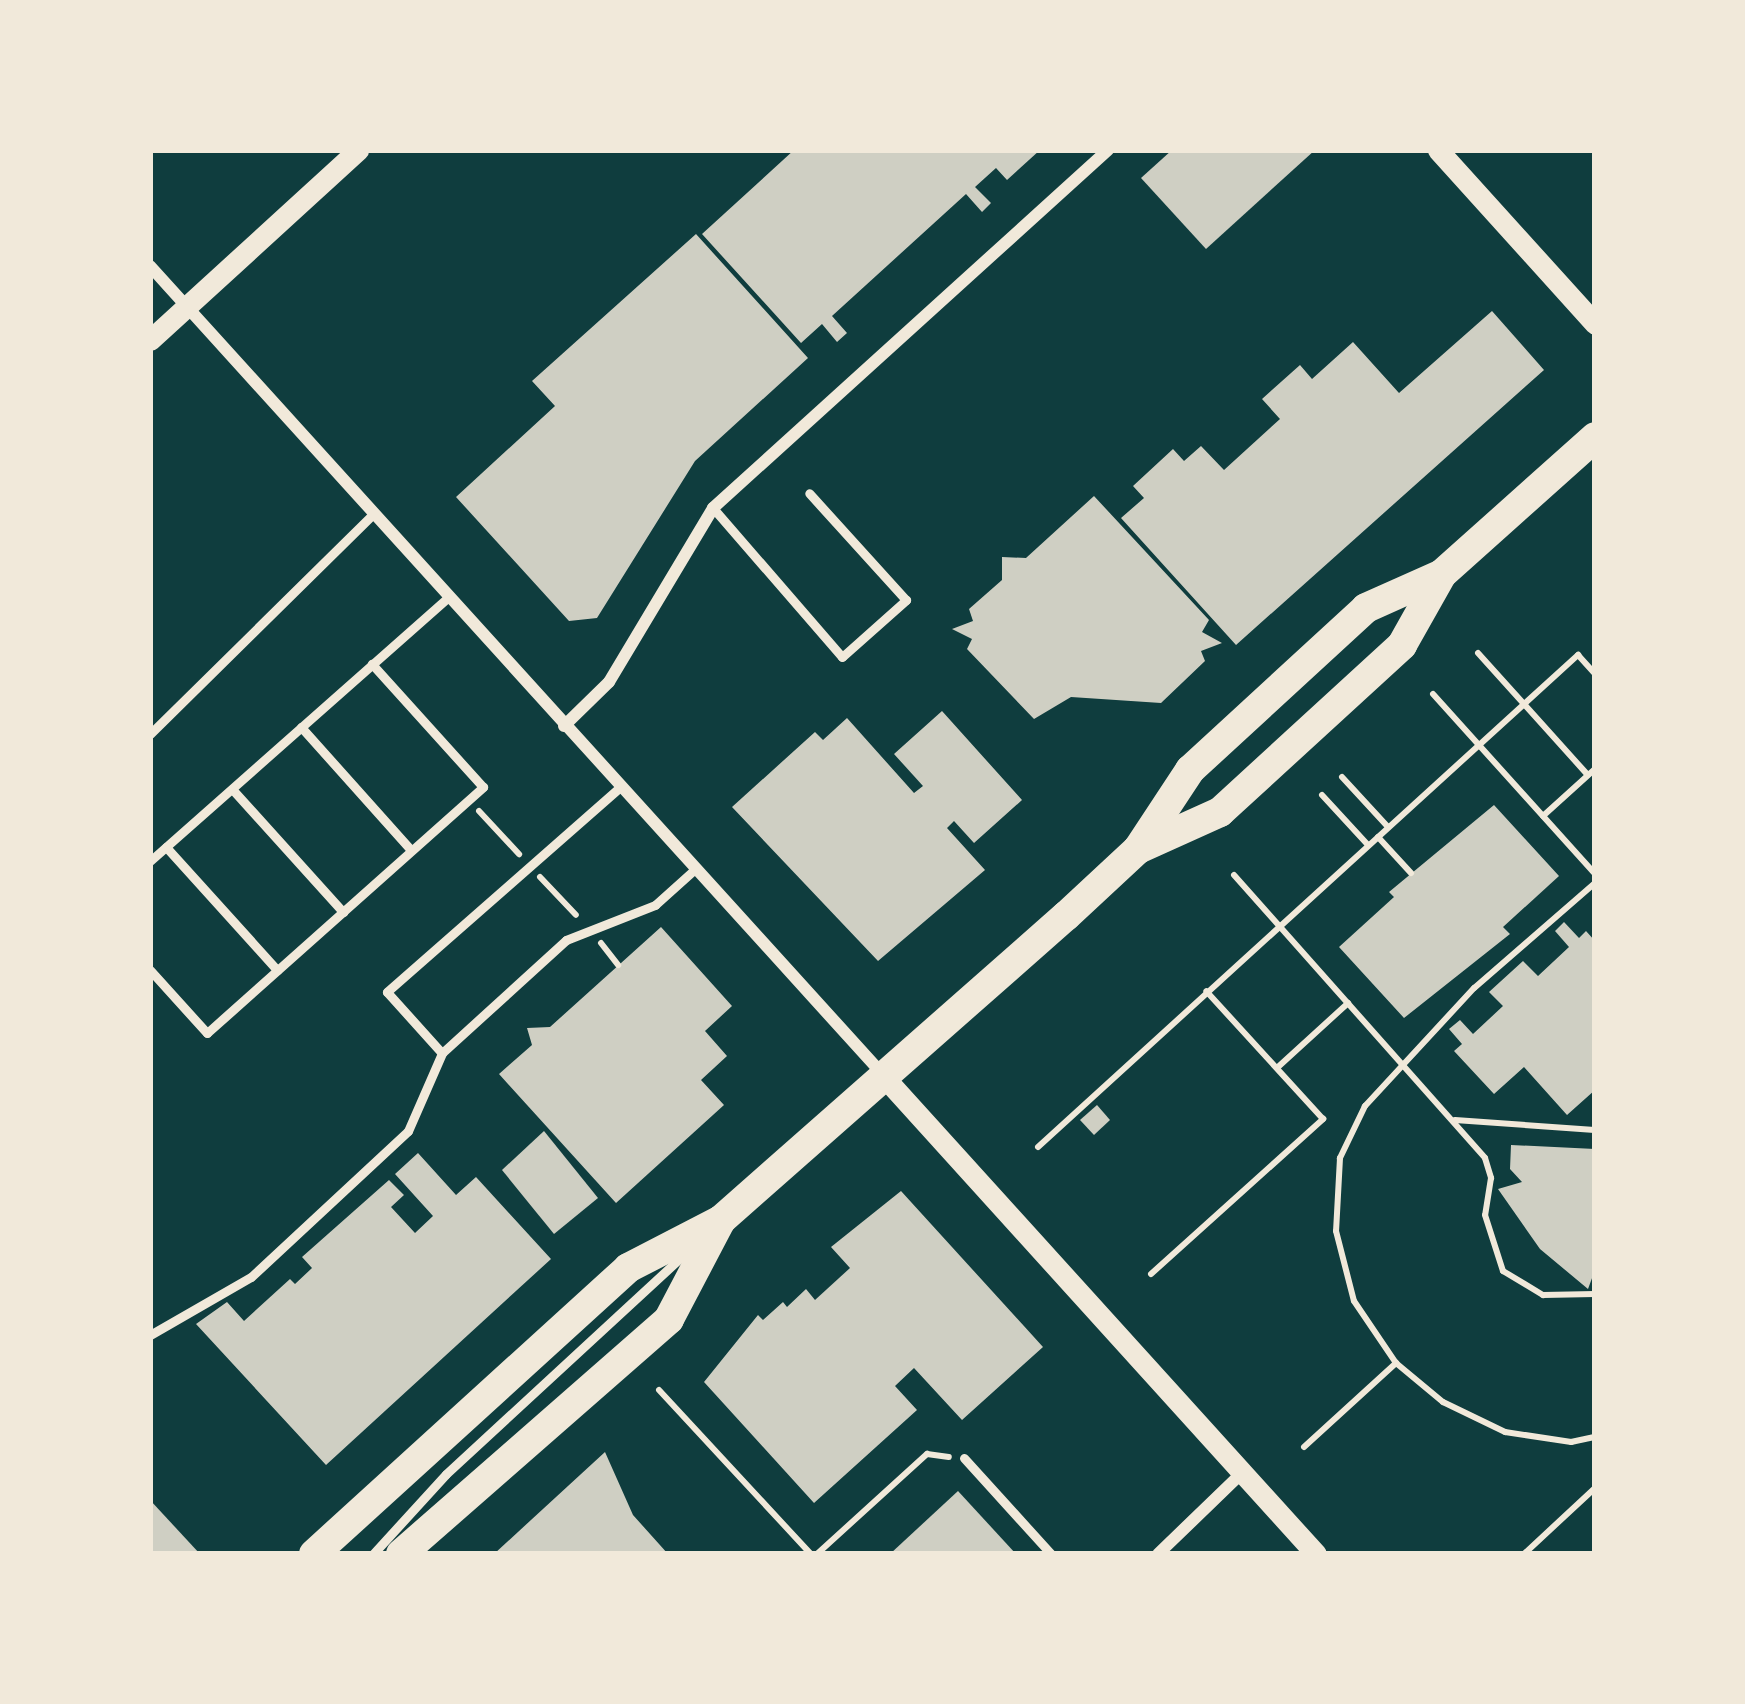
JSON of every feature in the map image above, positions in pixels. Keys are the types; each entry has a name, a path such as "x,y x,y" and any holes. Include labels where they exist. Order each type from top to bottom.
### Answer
{"main road":[{"path":"314,1554 628,1268 721,1220 886,1078 1138,849 1190,770 1366,608 1442,574 1595,437"},
{"path":"1138,849 1220,812 1402,645 1442,574"},
{"path":"401,1554 669,1319 721,1220"}],"street":[{"path":"150,340 358,150"},
{"path":"564,726 608,682 713,508 1108,150"},
{"path":"1438,150 1595,324"},
{"path":"150,266 1316,1554"},
{"path":"1158,1554 1243,1472"}],"lane":[{"path":"713,508 842,656 906,600 809,493"},
{"path":"150,734 373,514"},
{"path":"150,861 448,597"},
{"path":"150,970 207,1033 483,787 372,664"},
{"path":"301,727 411,850"},
{"path":"442,1053 388,992 620,788"},
{"path":"232,789 343,912"},
{"path":"166,847 277,970"},
{"path":"150,1335 169,1318 250,1277 408,1131 442,1053 566,940 655,905 694,870"},
{"path":"374,1554 446,1474 721,1220"},
{"path":"964,1458 1051,1554"}],"path":[{"path":"1478,653 1592,772 1543,816"},
{"path":"1038,1147 1579,655 1595,674"},
{"path":"1433,694 1595,879 1402,1062 1365,1106 1340,1158 1336,1231 1354,1301 1396,1363 1443,1402 1505,1432 1571,1442 1595,1437"},
{"path":"1342,777 1388,827"},
{"path":"1322,795 1368,845"},
{"path":"486,818 618,965"},
{"path":"1378,837 1411,873"},
{"path":"1234,875 1485,1158 1491,1178 1485,1215 1503,1271 1543,1295 1595,1294"},
{"path":"1151,1274 1323,1119 1206,991"},
{"path":"1278,1067 1348,1003"},
{"path":"1453,1120 1595,1130"},
{"path":"1304,1447 1396,1363"},
{"path":"659,1390 814,1554 928,1454 964,1458"},
{"path":"1524,1554 1595,1488"}],"building":[{"path":"794,150 1040,150 1007,180 996,168 975,187 991,203 982,212 966,194 832,316 847,333 837,342 822,324 801,343 702,234"},
{"path":"1172,150 1315,150 1206,249 1141,178"},
{"path":"696,234 808,358 695,461 597,618 569,621 456,497 555,406 532,381"},
{"path":"1492,311 1544,370 1236,645 1121,518 1144,498 1133,486 1173,449 1184,461 1201,446 1224,470 1280,419 1262,399 1300,365 1312,379 1353,342 1399,393"},
{"path":"1094,496 1209,620 1202,632 1222,643 1201,651 1205,661 1161,703 1071,697 1034,719 967,649 972,639 952,629 973,621 969,609 1002,580 1002,557 1026,558"},
{"path":"942,711 1022,800 974,843 954,821 947,828 985,870 878,961 732,807 815,732 823,740 847,718 914,793 923,786 894,754"},
{"path":"1494,805 1559,876 1503,927 1510,934 1404,1018 1339,947 1394,897 1389,892"},
{"path":"1564,922 1579,938 1586,931 1595,941 1595,1090 1567,1115 1524,1067 1494,1094 1454,1051 1462,1044 1449,1029 1460,1020 1473,1034 1503,1006 1489,992 1523,961 1538,976 1569,947 1555,931"},
{"path":"661,927 732,1006 705,1031 727,1056 701,1080 724,1105 616,1203 499,1074 532,1045 527,1028 550,1027"},
{"path":"1097,1105 1110,1120 1094,1135 1080,1120"},
{"path":"544,1131 598,1198 554,1234 502,1170"},
{"path":"1511,1145 1595,1149 1595,1270 1588,1289 1540,1249 1498,1189 1522,1182 1510,1169"},
{"path":"418,1153 456,1195 476,1177 551,1259 326,1465 196,1324 227,1302 244,1321 290,1279 295,1284 312,1268 302,1257 389,1180 404,1195 391,1207 415,1233 433,1216 395,1174"},
{"path":"901,1191 1043,1347 962,1420 914,1368 895,1386 917,1410 814,1503 704,1382 758,1315 763,1320 783,1302 787,1307 806,1289 815,1300 850,1268 831,1247"},
{"path":"605,1452 633,1515 668,1554 494,1554"},
{"path":"958,1491 1016,1554 890,1554"},
{"path":"150,1500 200,1554 150,1554"}]}
